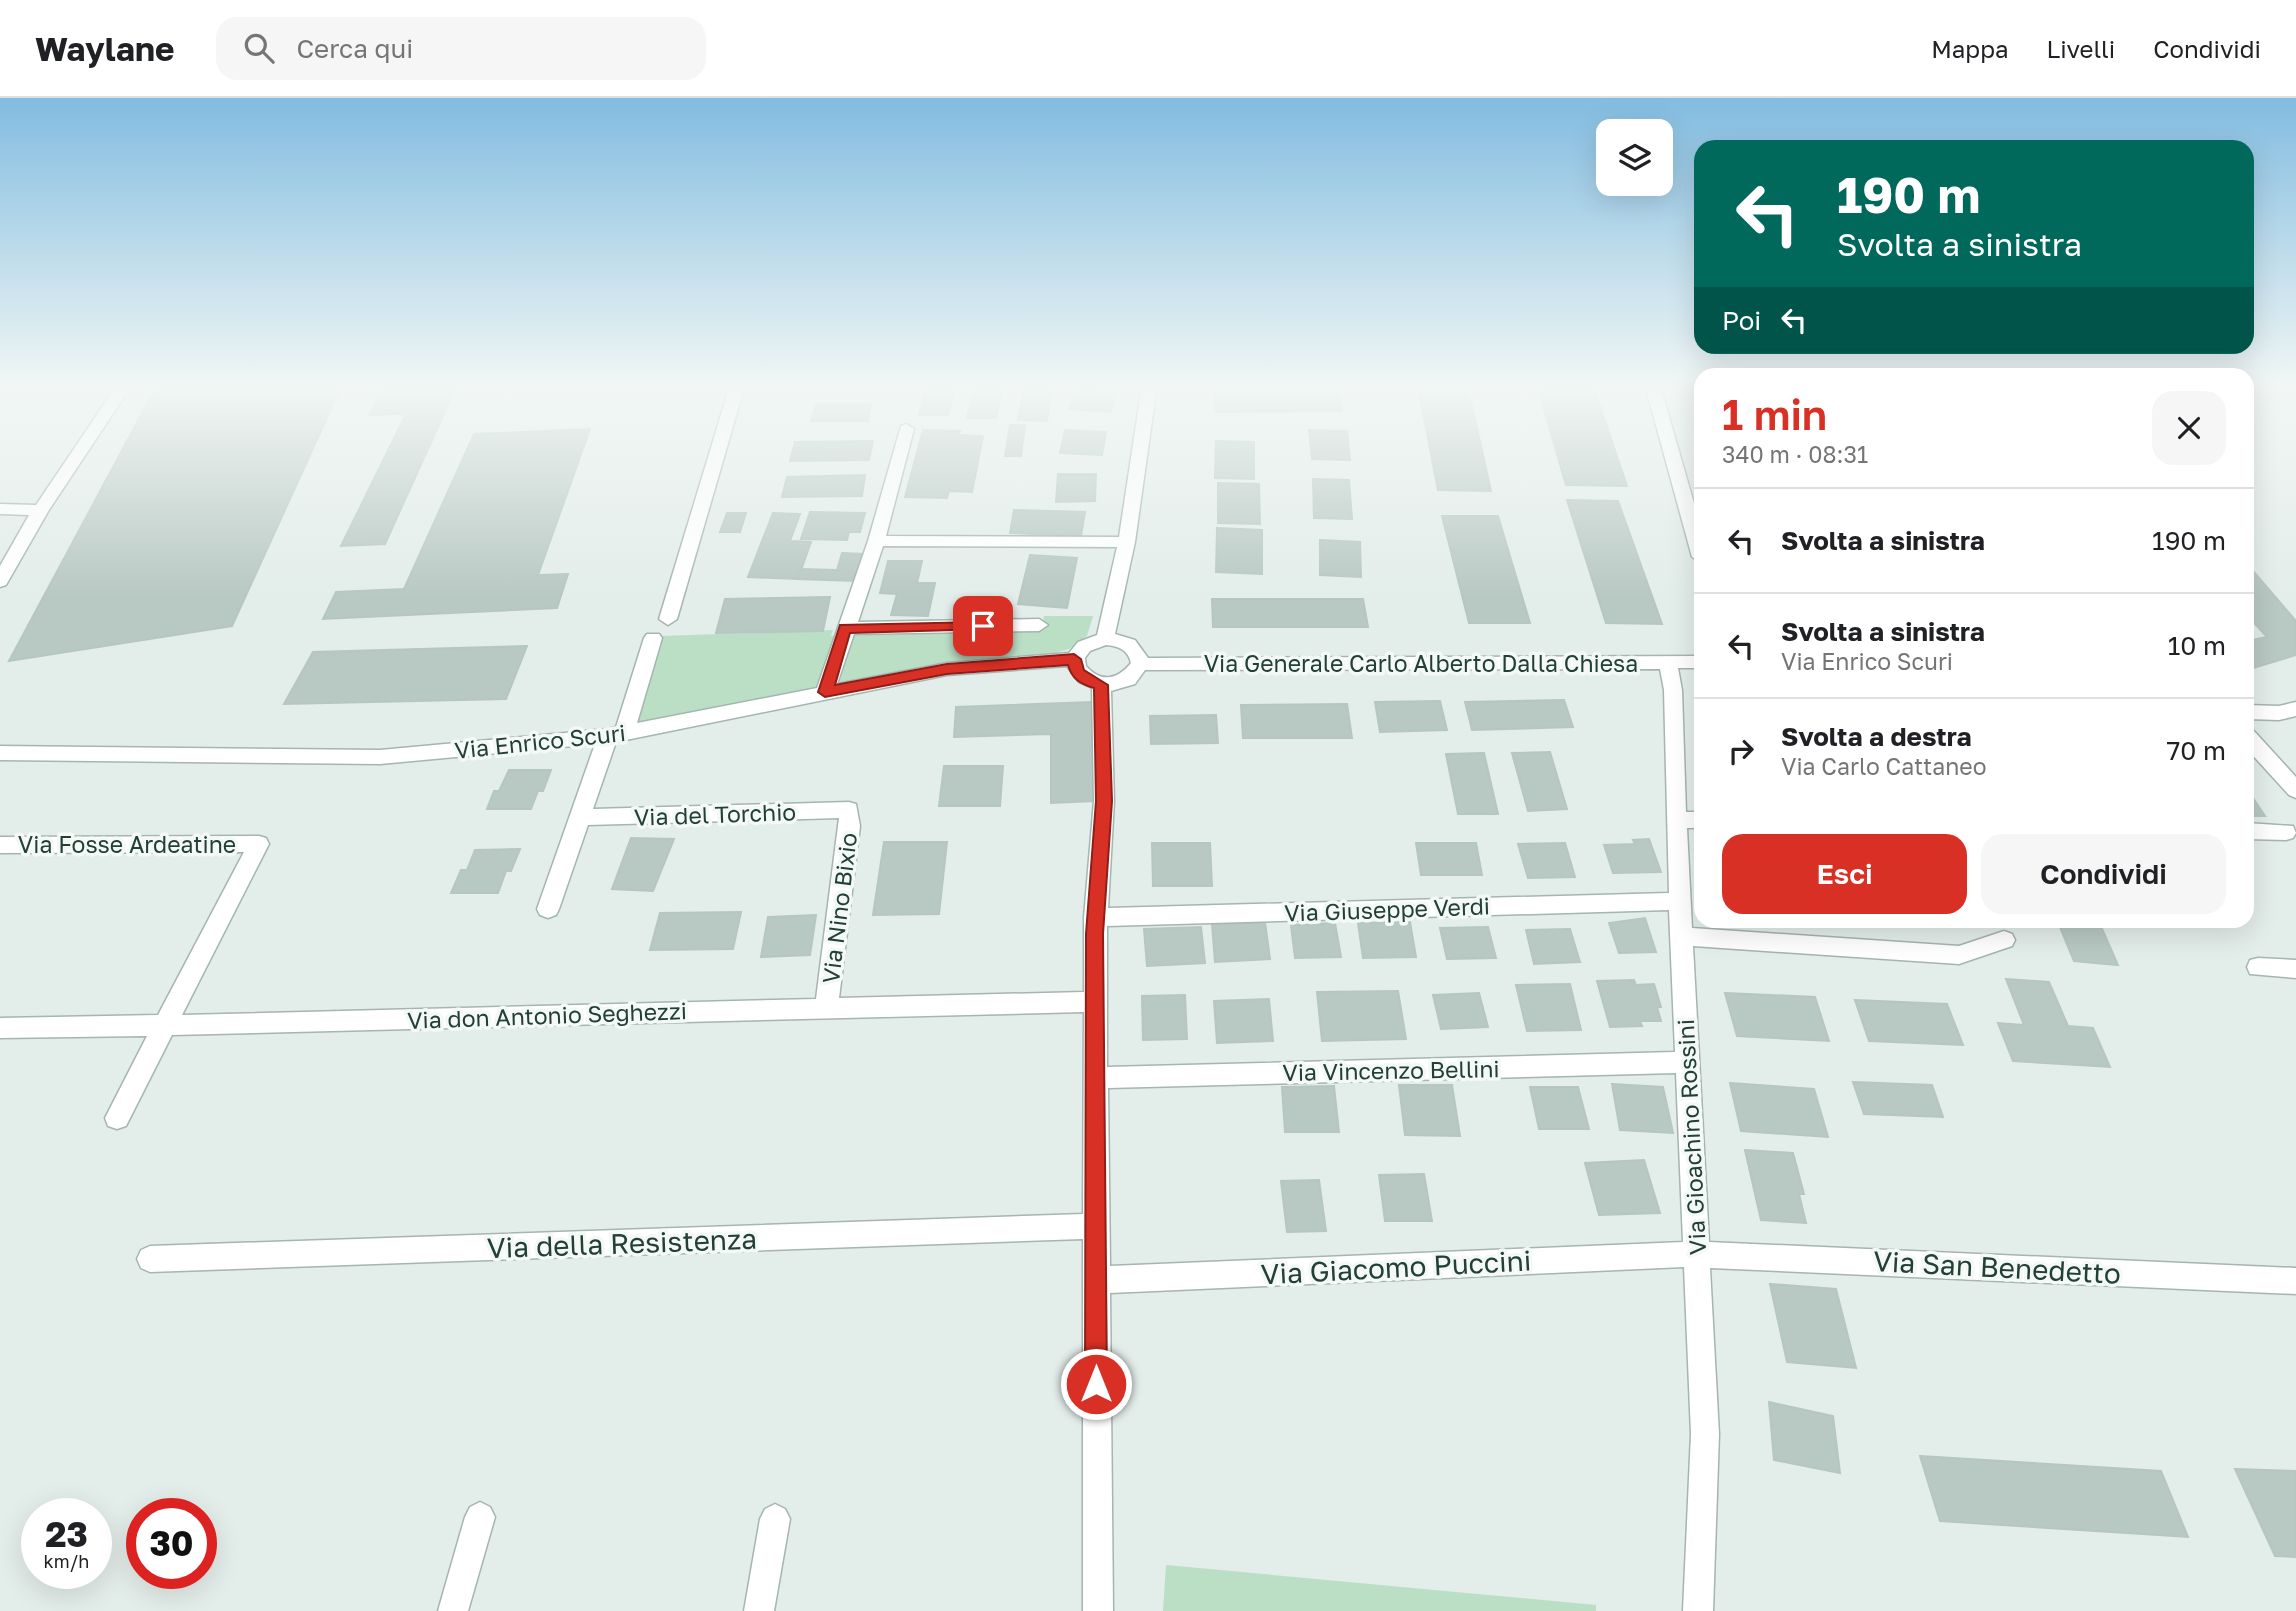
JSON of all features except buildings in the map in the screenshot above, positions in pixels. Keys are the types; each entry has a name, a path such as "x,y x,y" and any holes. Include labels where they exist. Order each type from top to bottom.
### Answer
{"street":[{"path":"0,581 41,510 78,456"},
{"path":"668,619 717,456"},
{"path":"825,692 876,541 899,456"},
{"path":"1105,639 1127,542 1140,456"},
{"path":"1672,456 1694,533"},
{"path":"0,509 41,510"},
{"path":"876,541 1127,542"},
{"path":"845,628 1039,625"},
{"path":"548,909 581,817 653,638"},
{"path":"1105,639 1122,641 1134,648 1140,664 1137,671 1124,682 1101,685 1086,680 1077,673 1074,659 1083,646 1105,639"},
{"name":"Via Enrico Scuri","path":"0,753 380,757 616,734 947,669 1074,659"},
{"name":"Via Generale Carlo Alberto Dalla Chiesa","path":"1140,664 1694,662"},
{"name":"Via Gioachino Rossini","path":"1668,663 1673,690 1679,901 1705,1434 1698,1611"},
{"path":"1098,1611 1095,917 1104,801 1101,685"},
{"path":"2254,703 2265,702 2296,708"},
{"path":"2254,712 2279,713 2296,708"},
{"path":"2254,744 2296,790"},
{"name":"Via del Torchio","path":"581,817 849,810"},
{"name":"Via Nino Bixio","path":"826,1007 850,826 849,810"},
{"path":"1676,820 1694,820"},
{"path":"2254,831 2286,832"},
{"name":"Via Fosse Ardeatine","path":"0,845 258,844 165,1026"},
{"name":"Via Giuseppe Verdi","path":"1095,917 1679,901"},
{"path":"1681,936 1959,955 2004,940"},
{"path":"2258,967 2296,969"},
{"name":"Via don Antonio Seghezzi","path":"0,1028 1095,1002"},
{"path":"117,1118 165,1026"},
{"name":"Via Vincenzo Bellini","path":"1095,1078 1688,1062"},
{"name":"Via della Resistenza","path":"150,1259 1095,1226"},
{"name":"Via Giacomo Puccini","path":"1095,1280 1697,1254"},
{"name":"Via San Benedetto","path":"1697,1254 2296,1281"},
{"path":"453,1611 480,1517"},
{"path":"759,1611 775,1519"}],"green space":[{"path":"1044,616 1093,616 1087,636 1069,649 1043,656 952,662 633,723 662,636 833,630 831,636 1042,631"},
{"path":"1166,1565 1596,1605 1596,1611 1163,1611"}],"route":[{"path":"983,626 845,628 825,692 947,669 1074,659 1077,673 1086,680 1101,685 1104,801 1095,917 1096,1384"}]}
